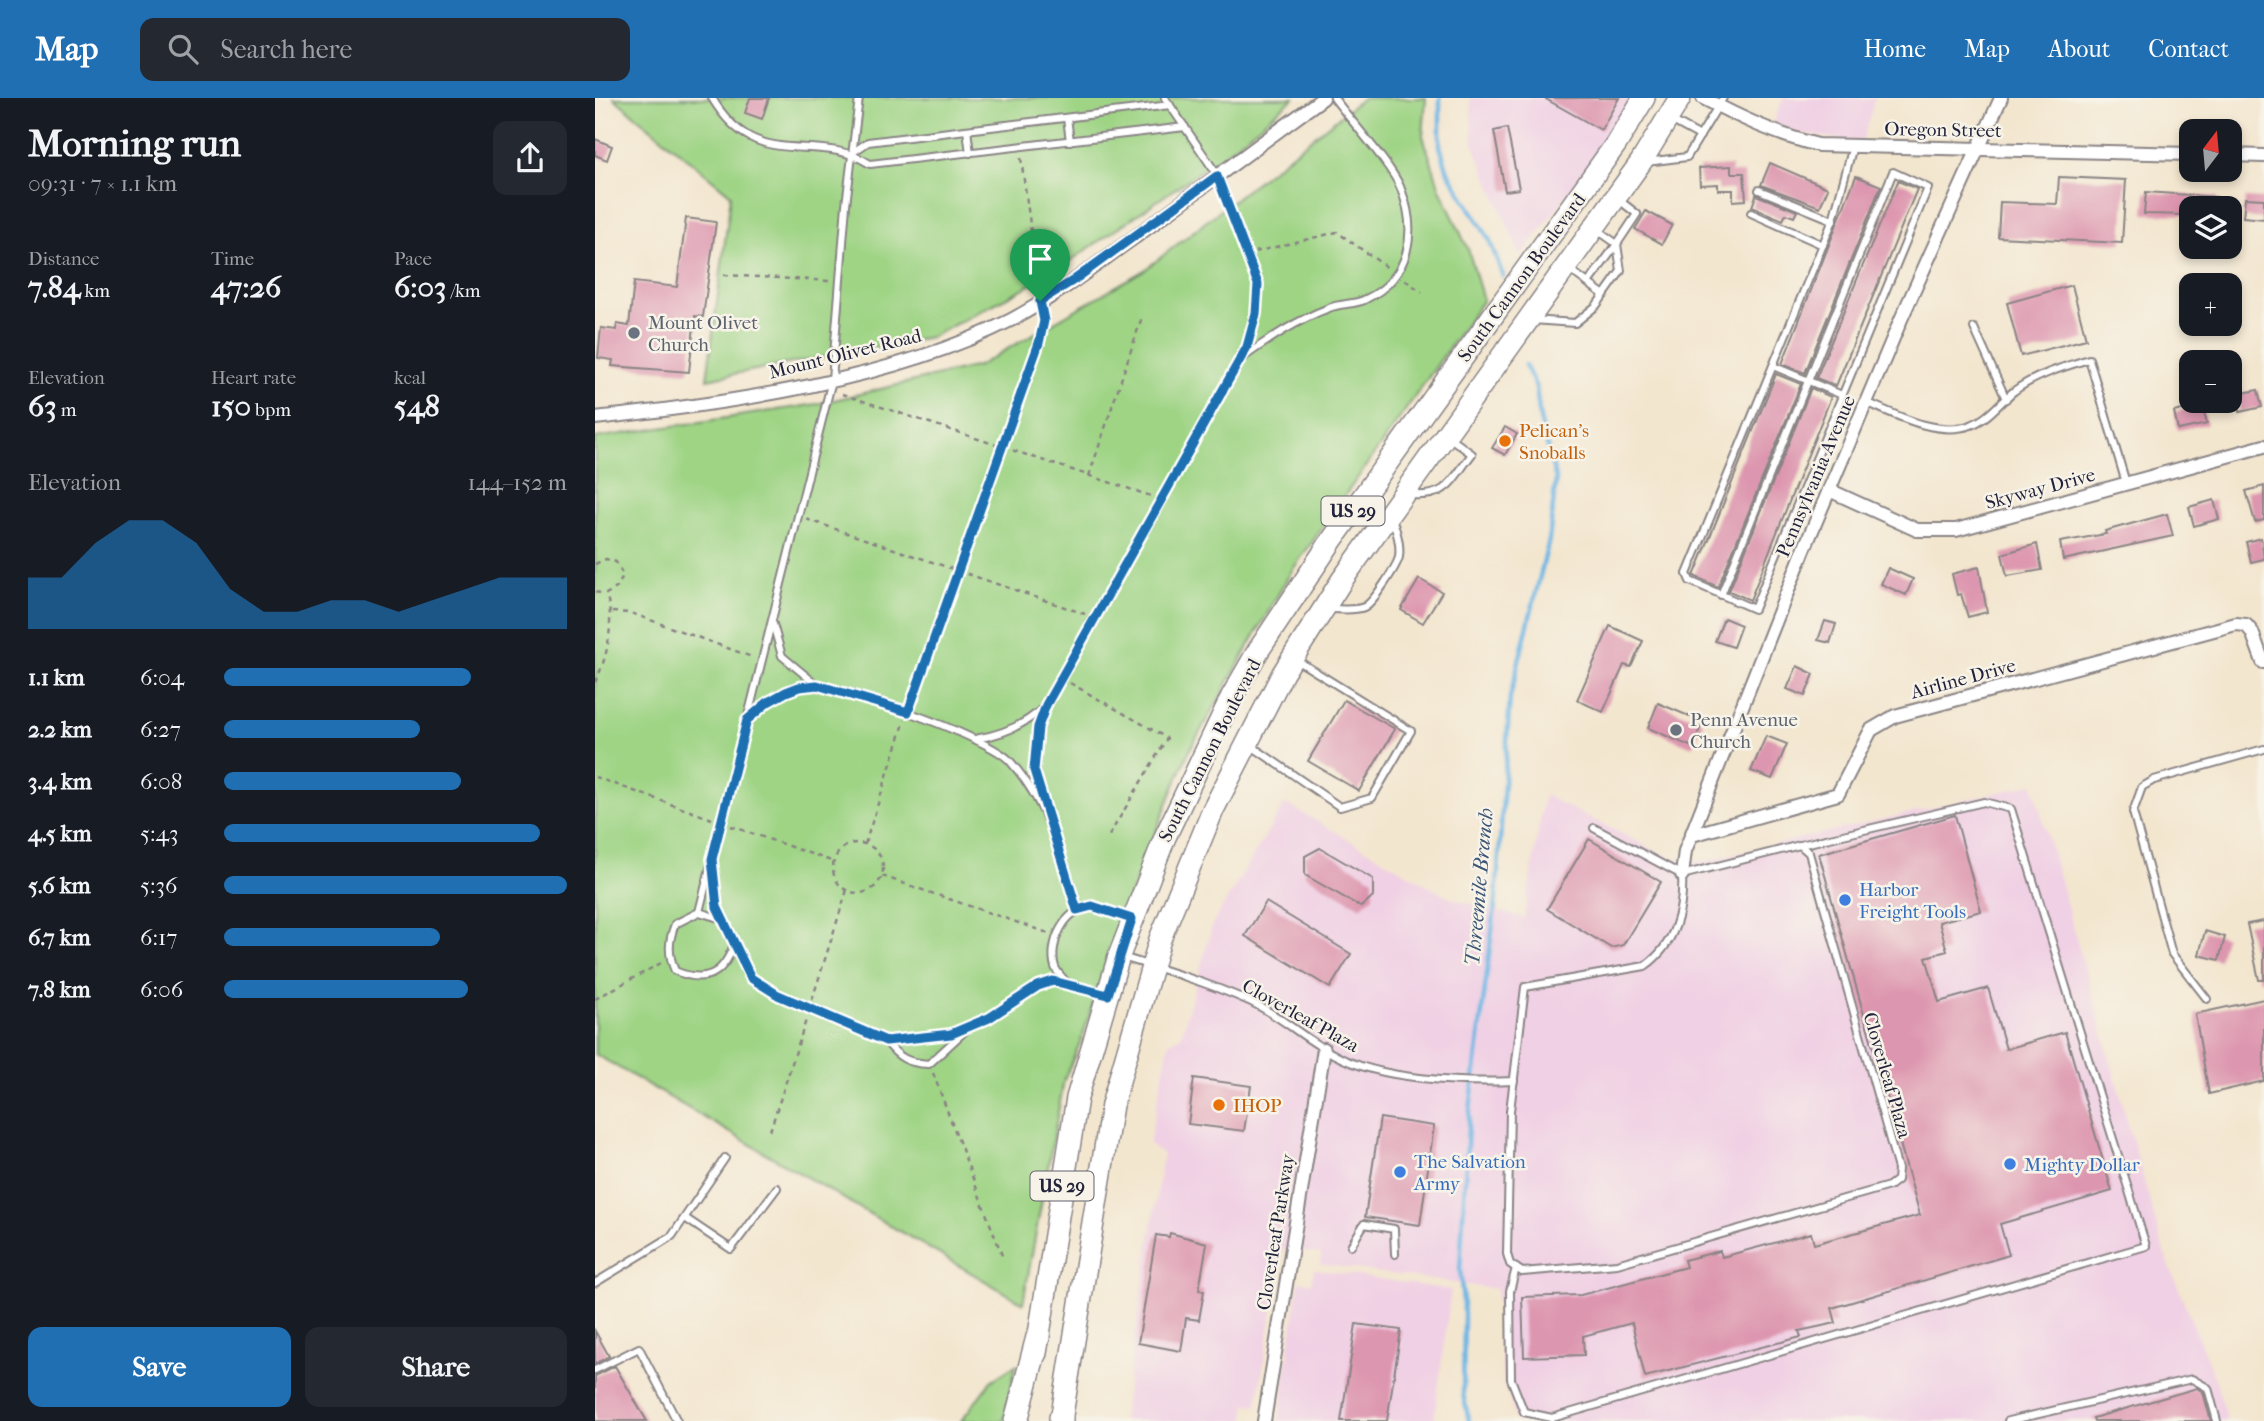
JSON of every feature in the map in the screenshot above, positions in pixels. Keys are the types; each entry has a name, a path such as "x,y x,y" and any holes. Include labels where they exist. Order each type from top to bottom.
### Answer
{"highway":[{"path":"1016,1421 1038,1337"}],"main road":[{"name":"South Cannon Boulevard","path":"1025,1421 1077,1098 1119,956 1165,837 1232,696 1258,651 1332,540 1616,144 1644,98"},
{"name":"South Cannon Boulevard","path":"1061,1420 1112,1105 1151,966 1184,877 1245,741 1325,608 1616,198 1680,98"}],"street":[{"name":"Mount Olivet Road","path":"595,418 831,385 958,344 1013,319 1074,280 1322,98"},
{"name":"Oregon Street","path":"1703,98 1721,102 1788,138 1818,145 2179,154"},
{"name":"Pennsylvania Avenue","path":"1682,875 1692,835 1829,490 2001,98"},
{"path":"2242,155 2264,156"},
{"name":"Skyway Drive","path":"1829,490 1894,521 1927,532 1957,530 2264,446"},
{"name":"Airline Drive","path":"1692,835 1838,793 1871,730 1895,716 2236,624 2246,625 2252,632 2263,662"},
{"name":"Cloverleaf Parkway","path":"1264,1421 1324,1049"}],"lane":[{"path":"712,98 741,132 766,146 852,153 870,164 1185,127"},
{"path":"699,912 831,385 859,98"},
{"path":"1077,910 1063,858 1043,809 1034,760 1038,727 1046,705 1247,347 1256,314 1258,284 1217,176 1165,98"},
{"path":"1240,359 1297,322 1333,306 1365,300 1397,275 1410,248 1409,220 1401,187 1334,98"},
{"path":"1641,162 1687,157 1721,102"},
{"path":"852,153 868,142 1170,105"},
{"path":"1067,118 1070,141"},
{"path":"1668,119 1700,136"},
{"path":"967,130 970,153"},
{"path":"1721,595 1893,172 1928,188 1754,609 1721,595 1690,581 1687,574 1833,220 1853,146"},
{"path":"1759,190 1833,220"},
{"path":"1588,284 1637,214 1616,198"},
{"path":"1751,214 1823,244"},
{"path":"1530,320 1575,323 1604,295 1621,271 1617,244 1595,228"},
{"path":"1567,268 1604,295"},
{"path":"1974,328 2006,399"},
{"path":"1866,402 1906,420 1945,428 1971,425 2045,374 2089,359 2127,484"},
{"path":"1773,366 1842,395"},
{"path":"1405,494 1430,496 1443,492 1472,454 1447,436"},
{"path":"1325,608 1353,609 1365,607 1372,601 1399,560 1399,547 1391,513"},
{"path":"772,621 782,656 817,685"},
{"path":"1245,741 1340,807 1372,798 1411,731 1293,658"},
{"path":"747,720 768,702 786,692 817,685 908,712 975,739 1009,759 1043,809"},
{"path":"975,739 992,736 1033,718 1046,705"},
{"path":"2207,999 2172,954 2133,812 2142,787 2154,780 2264,749"},
{"path":"1594,828 1682,875 1984,802 2011,809 2146,1246 1552,1418 1524,1412 1511,1379 1510,1291 1516,1268 1510,1264 1507,1254 1514,1081 1525,987 1645,966 1656,958 1670,940 1681,911 1682,875"},
{"name":"Cloverleaf Plaza","path":"1516,1268 1522,1272 1617,1264 1889,1186 1897,1180 1898,1169 1809,853 1800,845"},
{"path":"712,859 717,907 733,947 751,978 769,989 886,1041 951,1034 989,1018 1038,986 1053,981 1108,995"},
{"path":"1068,984 1055,969 1053,951 1063,922 1077,910 1092,906 1132,919"},
{"path":"722,919 699,912 674,924 669,941 670,958 675,971 692,978 709,975 726,965 733,947"},
{"name":"Cloverleaf Plaza","path":"1119,956 1249,1002 1283,1019 1324,1049 1358,1064 1385,1071 1445,1078 1514,1081"},
{"path":"886,1041 896,1055 912,1063 929,1064 970,1026"},
{"path":"595,1283 672,1236 725,1158"},
{"path":"685,1218 731,1249 778,1188"},
{"path":"1351,1246 1364,1224 1394,1229 1395,1254"},
{"path":"595,1370 639,1348 677,1421"},
{"path":"2008,1421 2192,1379 2208,1388 2217,1421"}],"path":[{"path":"865,844 908,712 1039,343 1044,321 1020,147"},
{"path":"1248,254 1337,232 1422,292"},
{"path":"724,275 840,282"},
{"path":"1089,476 1142,317"},
{"path":"831,385 1003,447 1161,499"},
{"path":"798,516 1095,617"},
{"path":"595,564 606,559 616,562 623,575 618,587 606,594 595,592"},
{"path":"595,682 612,612 606,594"},
{"path":"612,612 631,613 762,661"},
{"path":"1061,678 1167,738 1107,839"},
{"path":"865,844 878,853 882,860 882,876 871,889 855,892 841,886 835,878 834,862 837,855 849,845 865,844"},
{"path":"882,876 1058,937"},
{"path":"595,999 670,958"},
{"path":"929,1064 1003,1258"}],"shaded area":[{"path":"1470,98 1633,98 1608,141 1521,256 1473,144"},
{"path":"1783,98 1875,98 1862,142 1796,133 1774,122"},
{"path":"2033,784 2164,1252 2217,1384 2227,1421 1516,1421 1503,1377 1496,1289 1320,1264 1321,1254 1282,1249 1257,1405 1247,1404 1244,1421 1122,1421 1163,1154 1149,1144 1169,1043 1181,1036 1213,923 1285,803 1450,898 1524,918 1544,795 1670,858 1700,862"},
{"path":"1314,1269 1451,1290 1434,1421 1279,1421 1299,1281 1311,1283"}],"green space":[{"path":"614,98 1294,98 1222,156 1053,273 931,337 707,379 731,195"},
{"path":"1363,98 1426,98 1423,136 1440,189 1468,249 1483,300 1291,572 1188,753 1117,926 1083,1036 1064,1080 1023,1303 595,1054 595,438 817,404 978,366 1146,269"},
{"path":"1016,1365 1004,1421 961,1421 991,1381"}],"building":[{"path":"750,98 769,98 762,119 745,113"},
{"path":"1544,98 1619,98 1601,130"},
{"path":"1507,128 1519,189 1505,191 1494,131"},
{"path":"595,139 612,146 607,160 595,155"},
{"path":"1770,163 1828,188 1820,207 1761,185"},
{"path":"1731,166 1731,173 1744,173 1746,200 1733,201 1733,190 1718,190 1718,184 1700,185 1699,168"},
{"path":"1856,176 1881,186 1805,373 1782,364"},
{"path":"2059,177 2126,180 2122,243 1998,237 2000,202 2057,204"},
{"path":"1898,181 1917,189 1836,386 1816,378"},
{"path":"2146,192 2203,196 2179,196 2179,215 2144,214"},
{"path":"1756,195 1797,211 1794,217 1786,214 1783,220 1752,207"},
{"path":"2245,198 2264,199 2264,219 2243,217"},
{"path":"1646,211 1672,225 1662,244 1635,229"},
{"path":"686,218 716,222 703,317 695,316 689,372 612,366 613,360 598,358 601,328 616,330 617,324 629,326 634,282 677,287"},
{"path":"2072,285 2086,339 2021,356 2007,303"},
{"path":"1776,374 1801,384 1718,587 1694,576"},
{"path":"1811,388 1831,397 1750,600 1729,591"},
{"path":"2258,390 2262,407 2242,412 2242,393"},
{"path":"2174,412 2204,413 2207,424 2178,430"},
{"name":"Pelican's Snoballs","path":"1505,427 1517,434 1505,455 1492,448"},
{"path":"2264,486 2264,520 2255,522 2246,491"},
{"path":"2214,500 2219,519 2194,526 2189,507"},
{"path":"2167,514 2173,536 2063,560 2060,542 2106,534 2105,531"},
{"path":"2261,538 2264,559 2251,562 2246,542"},
{"path":"2037,544 2042,570 2007,576 2002,554"},
{"path":"1979,567 1987,612 1968,617 1961,594 1957,595 1952,574"},
{"path":"1888,568 1913,579 1906,595 1881,584"},
{"path":"1419,579 1442,592 1423,623 1401,610"},
{"path":"1724,618 1741,625 1733,647 1715,641"},
{"path":"1825,621 1836,624 1830,643 1818,640"},
{"path":"1610,626 1643,641 1631,667 1624,665 1603,712 1577,700"},
{"path":"1797,666 1814,674 1805,696 1787,689"},
{"path":"1344,700 1395,729 1359,791 1308,761"},
{"path":"1658,703 1703,722 1692,747 1648,728"},
{"path":"1766,736 1787,744 1772,779 1751,771"},
{"path":"1955,815 1981,911 1939,922 1947,951 1926,957 1939,1002 1988,988 2006,1049 2065,1032 2112,1191 2000,1224 2009,1255 1832,1308 1836,1323 1799,1331 1801,1337 1645,1377 1632,1323 1583,1336 1584,1355 1524,1357 1522,1297 1581,1295 1686,1267 1684,1260 1720,1251 1722,1257 1811,1233 1814,1244 1920,1215 1819,854"},
{"path":"1589,839 1661,882 1623,945 1611,948 1547,909"},
{"path":"1320,848 1373,879 1373,896 1361,907 1305,875 1305,856"},
{"path":"1266,902 1351,954 1330,988 1245,936"},
{"path":"2264,921 2264,980 2259,980 2247,924"},
{"path":"2205,931 2225,937 2219,960 2199,955"},
{"path":"2264,999 2264,1081 2209,1094 2195,1014"},
{"name":"IHOP","path":"1194,1078 1251,1086 1244,1131 1188,1124"},
{"name":"The Salvation Army","path":"1380,1118 1434,1126 1420,1225 1365,1217"},
{"path":"1170,1233 1207,1243 1199,1290 1204,1291 1199,1320 1186,1318 1181,1351 1138,1343 1156,1235 1169,1237"},
{"path":"1356,1324 1401,1330 1387,1421 1341,1421"},
{"path":"595,1331 609,1356 595,1364"},
{"path":"615,1366 647,1421 595,1421 595,1376"},
{"path":"2197,1388 2203,1392 2211,1421 2094,1421 2093,1418"}],"waterway":[{"name":"Threemile Branch","path":"1440,98 1440,146 1448,172 1489,239 1503,276"},
{"name":"Threemile Branch","path":"1469,1421 1463,1394 1464,1314 1460,1269 1468,1127 1496,898 1510,697 1549,540 1556,479 1540,419 1536,387 1525,365"}],"place":[{"name":"Mount Olivet Church","path":"634,333"},
{"name":"Pelican's Snoballs","path":"1505,441"},
{"name":"Penn Avenue Church","path":"1676,730"},
{"name":"Harbor Freight Tools","path":"1845,900"},
{"name":"IHOP","path":"1219,1105"},
{"name":"Mighty Dollar","path":"2010,1164"},
{"name":"The Salvation Army","path":"1400,1172"}],"route":[{"path":"1217,176 1241,233 1258,284 1256,314 1247,347 1046,705 1038,727 1034,770 1043,809 1063,858 1077,910 1092,906 1132,919 1108,995 1078,985 1053,981 1038,986 989,1018 951,1034 886,1041 778,995 751,978 733,947 717,907 712,859 747,720 768,702 799,687 817,685 908,712 1039,343 1044,321 1040,301 1074,280 1217,176"}]}
